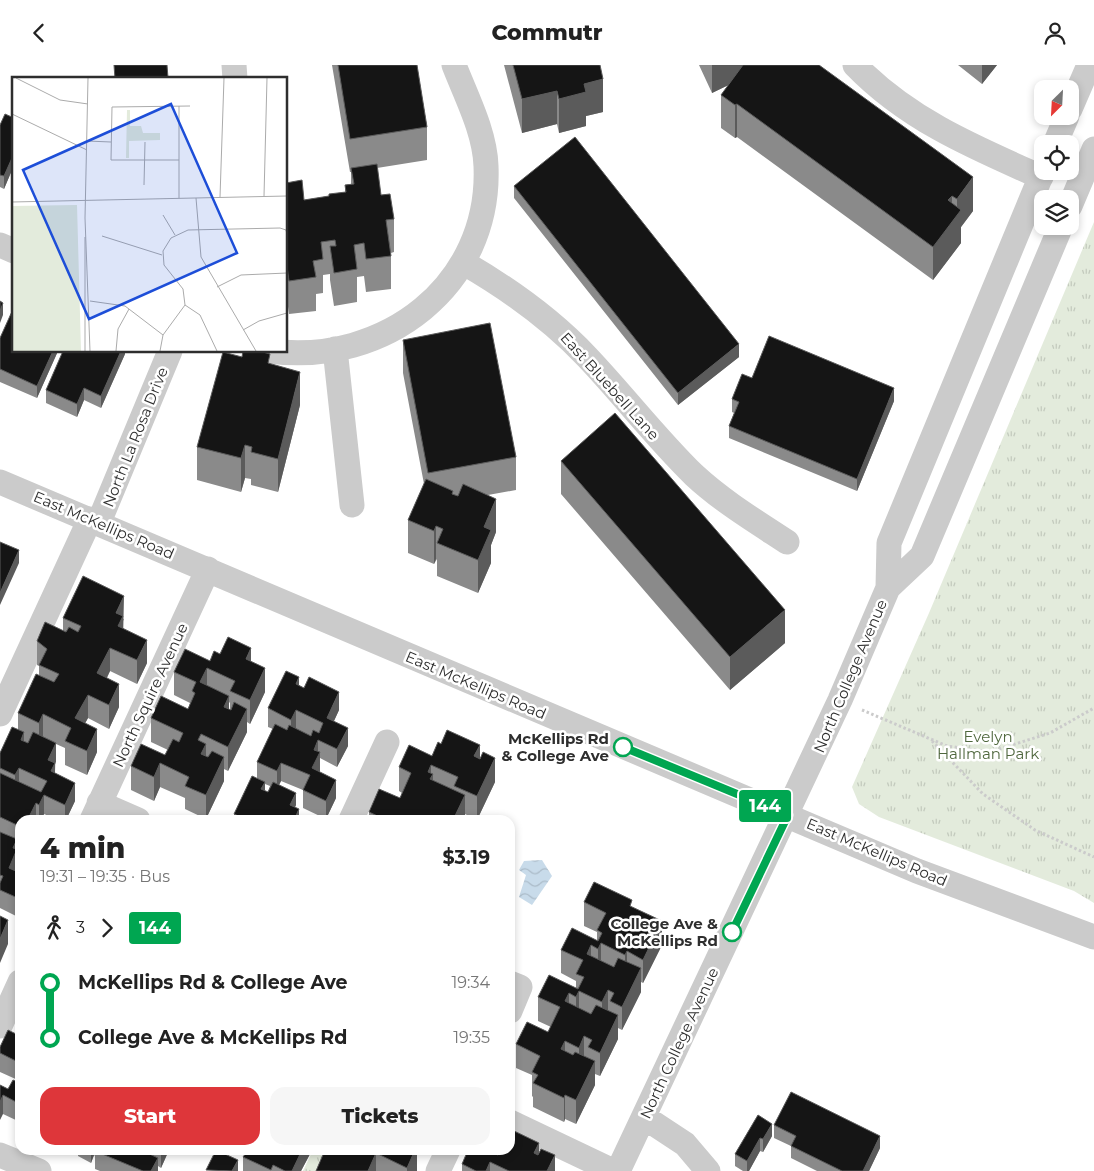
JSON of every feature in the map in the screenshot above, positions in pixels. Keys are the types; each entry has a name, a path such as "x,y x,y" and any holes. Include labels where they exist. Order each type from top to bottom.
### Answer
{"street":[{"path":"286,353 294,354 335,349 365,343 410,320 435,299 464,263 477,236 486,197 486,164 480,132 454,65"},
{"path":"855,65 893,99 927,123 966,143 1034,171"},
{"path":"1079,88 1089,65"},
{"path":"1077,190 1094,149"},
{"name":"North College Avenue","path":"618,1171 788,815 888,588 889,543 1040,180"},
{"name":"North College Avenue","path":"888,588 922,556 1058,235"},
{"path":"0,245 12,250"},
{"name":"East Bluebell Lane","path":"464,263 497,283 548,319 587,356 662,442 696,477 733,507 787,543"},
{"path":"335,349 352,505"},
{"name":"North La Rosa Drive","path":"0,714 95,521 169,353"},
{"name":"East McKellips Road","path":"0,482 917,871 1094,937"},
{"name":"North Squire Avenue","path":"96,812 208,569"},
{"path":"353,815 387,742"},
{"path":"96,812 112,815"},
{"path":"515,985 520,987 515,999"},
{"path":"0,1026 15,992"},
{"path":"644,1117 685,1144 708,1171"},
{"path":"515,1124 613,1171"},
{"path":"0,1155 39,1171"},
{"path":"438,1171 446,1155"}],"path":[{"path":"840,700 947,746 990,752 1050,733 1094,708"},
{"path":"929,738 983,794 1035,830 1094,857"}],"green space":[{"name":"Evelyn Hallman Park","path":"1094,222 1094,903 1074,891 879,817 859,804 852,787 929,613"},
{"path":"311,1155 333,1155 325,1171 303,1171"}],"water":[{"path":"542,860 552,876 532,905 519,897 526,875 519,870 524,861"}],"building":[{"path":"114,65 167,65 168,77 115,77"},
{"path":"338,65 417,65 427,127 350,139"},
{"path":"513,65 600,65 603,79 584,84 586,92 559,99 557,91 522,99"},
{"path":"743,65 819,65 973,177 957,199 952,196 948,200 961,210 933,247 737,104 735,105 721,95"},
{"path":"5,114 12,117 12,158 4,176 0,175 0,125"},
{"path":"575,137 739,344 678,393 514,186"},
{"path":"377,164 381,195 390,194 394,219 386,220 391,256 366,259 364,243 354,245 357,269 334,273 330,246 336,246 335,240 321,242 323,259 313,261 316,277 289,281 288,183 302,180 304,200 329,196 329,194 346,192 345,185 354,184 351,168"},
{"path":"12,311 12,353 52,353 37,386 0,369 0,338"},
{"path":"490,323 516,457 428,473 403,340"},
{"path":"769,336 894,388 857,479 729,426 739,402 732,399 742,374 752,378"},
{"path":"62,353 120,353 101,396 84,388 77,404 46,390"},
{"path":"223,353 242,357 243,353 266,353 270,354 268,363 300,372 278,459 251,452 252,447 245,445 241,458 197,447"},
{"path":"615,413 785,610 730,657 561,461"},
{"path":"426,479 453,491 452,494 458,496 463,484 496,499 484,527 491,530 478,560 437,543 443,529 436,526 434,531 408,520"},
{"path":"0,542 19,550 0,593"},
{"path":"83,576 124,596 116,613 123,616 118,626 147,640 137,660 110,648 97,673 119,684 109,705 88,695 75,718 97,729 87,751 65,741 71,728 43,714 39,723 18,713 36,674 54,682 59,674 39,665 47,649 37,641 45,622 66,632 69,627 78,632 81,626 63,618"},
{"path":"228,637 251,648 246,659 265,668 250,700 230,691 235,681 207,668 200,682 229,696 224,707 231,710 234,702 247,709 228,747 201,734 198,740 206,744 201,754 208,757 212,751 224,757 206,795 185,786 189,777 160,763 154,777 131,766 141,744 165,755 173,739 179,742 183,733 151,718 161,696 188,709 195,693 192,691 196,682 174,672 185,649 210,661 214,651 220,654"},
{"path":"286,671 299,677 296,684 304,688 309,677 339,692 327,718 348,728 337,749 318,740 314,750 320,752 312,768 336,780 326,801 303,790 310,775 281,763 277,771 257,762 275,724 287,730 289,725 311,736 313,730 319,733 323,723 296,710 291,720 268,708"},
{"path":"12,727 24,732 21,740 28,743 33,732 56,743 48,760 55,763 51,771 75,783 65,805 44,795 39,805 36,803 30,815 15,815 15,824 0,817 0,773 41,792 47,781 19,768 15,775 0,768 0,753"},
{"path":"447,730 480,745 474,756 480,759 483,752 495,758 477,796 454,786 458,777 431,765 428,772 433,774 430,779 465,795 455,815 375,815 369,812 379,789 400,798 411,773 399,767 409,745 432,756 438,742 441,744"},
{"path":"252,776 265,782 261,789 268,792 273,782 296,793 290,805 299,809 296,815 234,814"},
{"path":"0,832 15,838 13,848 15,848 15,854 9,868 15,871 15,897 0,890 3,876 0,875"},
{"path":"594,882 632,900 630,906 662,921 643,960 627,951 625,955 601,943 598,949 591,945 587,954 614,967 618,958 641,968 622,1007 610,1001 614,993 608,990 602,1002 579,991 576,997 569,993 565,1001 591,1014 596,1005 618,1015 600,1053 588,1047 592,1040 584,1036 579,1048 565,1041 561,1049 573,1055 575,1052 595,1061 576,1100 565,1095 564,1098 533,1083 538,1075 532,1072 540,1056 516,1044 527,1022 548,1032 560,1007 538,997 549,975 578,989 584,977 576,974 583,960 561,950 572,928 598,941 602,933 597,930 606,913 584,902"},
{"path":"0,916 8,920 0,939"},
{"path":"8,1030 15,1034 15,1060 0,1053 0,1047"},
{"path":"13,1080 15,1081 15,1101 3,1095 0,1102 0,1085 8,1089"},
{"path":"791,1092 880,1136 863,1171 842,1171 791,1146 796,1136 774,1125"},
{"path":"758,1115 772,1124 763,1139 760,1138 747,1161 735,1154"},
{"path":"515,1131 539,1143 534,1153 538,1155 541,1149 555,1155 547,1171 509,1171 490,1162 486,1171 476,1171 462,1164 466,1155 515,1155"},
{"path":"105,1155 152,1155 158,1158 151,1171 143,1171"},
{"path":"214,1155 227,1155 238,1160 232,1171 206,1170"},
{"path":"244,1155 300,1155 292,1171 285,1171 273,1165 271,1170 243,1157"},
{"path":"323,1155 375,1155 368,1171 316,1171"},
{"path":"380,1155 413,1155 407,1168"}],"bus line":[{"name":"144","path":"623,747 788,815 732,932"}],"place":[{"name":"McKellips Rd & College Ave","path":"623,747"},
{"name":"College Ave & McKellips Rd","path":"732,932"}]}
